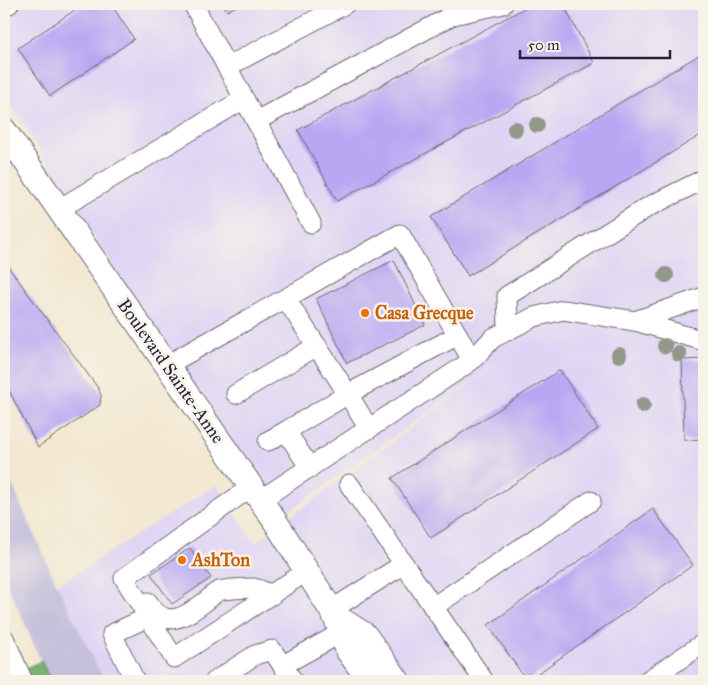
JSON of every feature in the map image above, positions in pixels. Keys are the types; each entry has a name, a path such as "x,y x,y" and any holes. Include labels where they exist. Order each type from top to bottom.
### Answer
{"main road":[{"name":"Boulevard Sainte-Anne","path":"4,130 256,494 307,571 336,619 348,651 370,681"},
{"name":"Boulevard Sainte-Anne","path":"336,619 365,635 398,681"}],"street":[{"path":"4,6 9,4"},
{"path":"193,4 311,223"},
{"path":"227,67 345,4"},
{"path":"256,121 450,10 502,4"},
{"path":"59,209 244,99"},
{"path":"508,330 507,296 648,207 704,179"},
{"path":"167,365 400,234 472,360"},
{"path":"635,321 704,297"},
{"path":"286,299 369,429"},
{"path":"307,571 272,596 174,658 124,578 256,494 310,468 472,360 493,338 534,317 563,310 635,321 704,341"},
{"path":"268,441 348,394 458,335"},
{"path":"236,394 317,346"},
{"path":"286,432 310,468"},
{"path":"349,484 484,681"},
{"path":"433,607 591,500"},
{"path":"215,681 255,654 272,650 290,677 336,619 404,564"},
{"path":"133,572 152,610 166,619 172,620 183,616 218,592 255,588 272,596"},
{"path":"134,681 112,634 148,617"},
{"path":"4,638 23,681"},
{"path":"647,681 704,643"}],"shaded area":[{"path":"26,4 704,4 704,681 104,681 57,585 216,485 255,543 522,346 275,521 238,468 4,93 4,16"},
{"path":"4,467 57,585 104,681 51,681 41,661 4,577"}],"green space":[{"path":"41,661 51,681 4,681 4,678"}],"building":[{"path":"84,4 111,4 134,39 50,96 18,48"},
{"path":"223,4 240,4 227,11"},
{"path":"532,4 563,4 594,63 337,201 298,130"},
{"path":"704,52 704,133 468,276 431,217"},
{"path":"394,260 425,325 347,363 316,299"},
{"path":"4,261 98,388 101,395 100,405 38,447 4,381"},
{"path":"704,359 704,439 684,440 682,360"},
{"path":"560,370 598,429 431,538 392,478"},
{"path":"653,509 693,565 527,681 488,625"},
{"path":"190,548 211,578 172,604 151,574"}],"place":[{"name":"Casa Grecque","path":"365,313"},
{"name":"AshTon","path":"182,560"}]}
